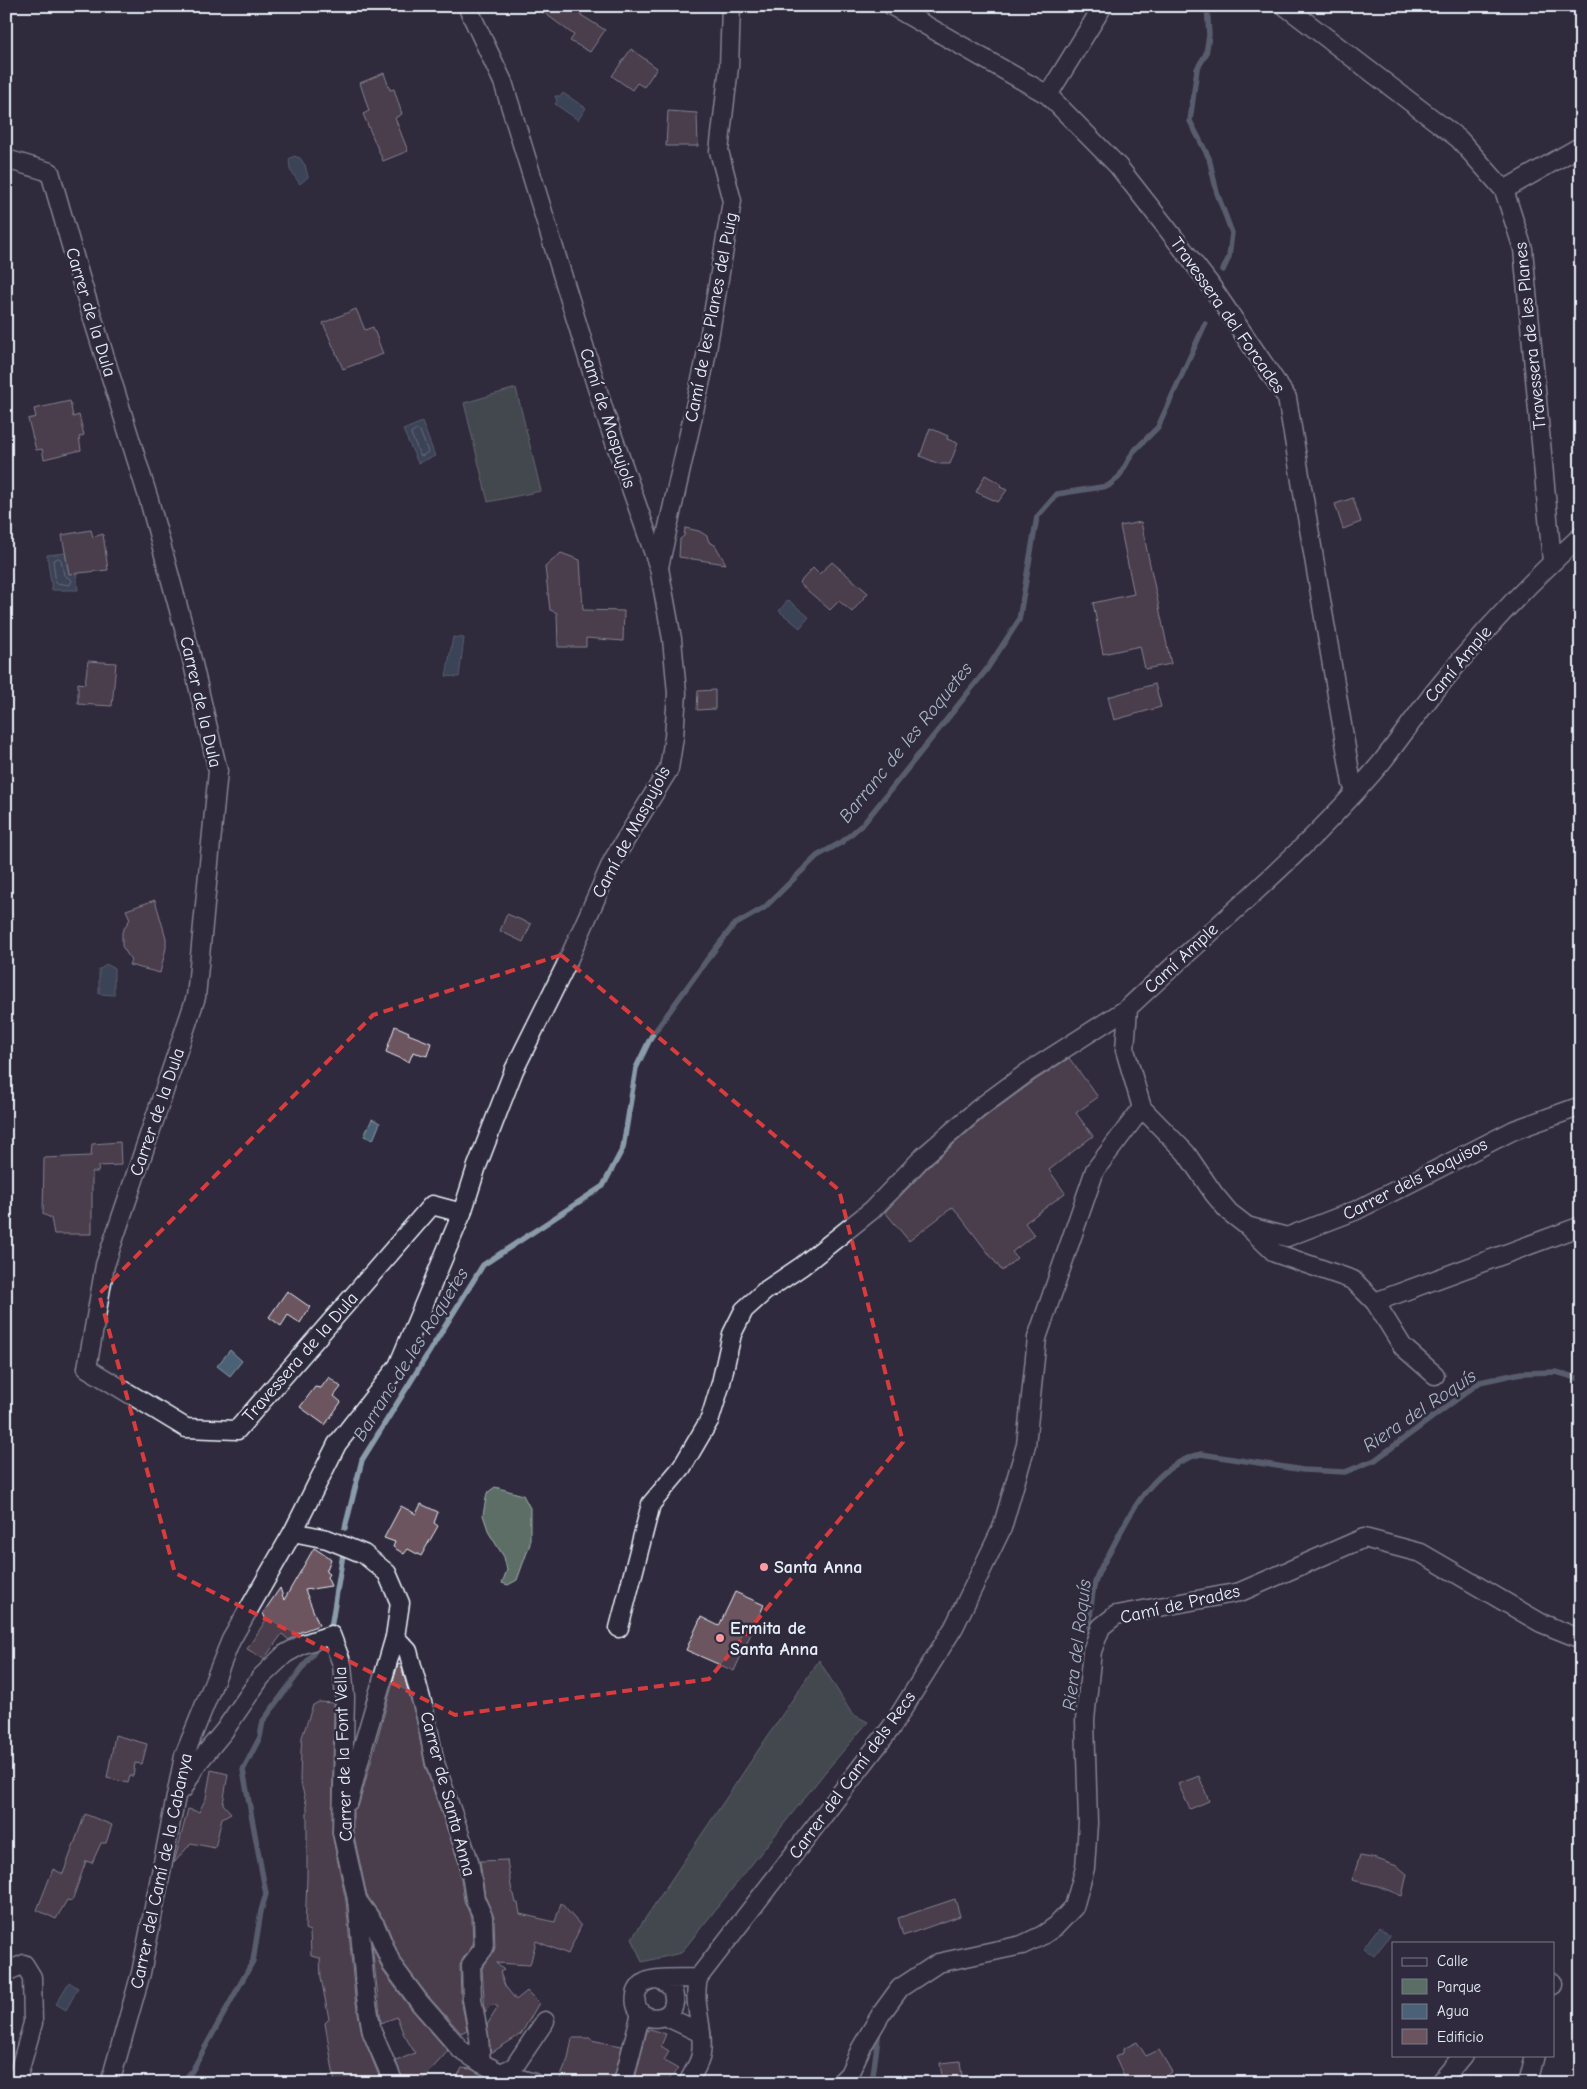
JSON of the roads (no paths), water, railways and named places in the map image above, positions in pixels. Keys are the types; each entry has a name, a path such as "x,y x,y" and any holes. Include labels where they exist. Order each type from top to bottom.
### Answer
{"street":[{"name":"Camí de Maspujols","path":"293,1532 337,1444 398,1366 462,1213 477,1166 514,1070 565,967 613,860 668,768 674,737 677,693 672,639 664,586 659,568 605,414 503,82 467,6"},
{"name":"Camí de les Planes del Puig","path":"659,568 705,362 732,202 719,151 729,67 731,6"},
{"name":"Travessera del Forcades","path":"892,6 1048,95 1118,166 1208,283 1287,398 1352,784"},
{"path":"1048,95 1103,6"},
{"name":"Travessera de les Planes","path":"1285,6 1459,139 1504,190 1523,249 1552,561"},
{"path":"1504,190 1581,146"},
{"name":"Carrer de la Dula","path":"6,159 50,172 80,277 149,500 189,647 218,771 196,997 104,1266 87,1368"},
{"name":"Camí Ample","path":"619,1628 651,1504 682,1468 710,1418 722,1383 732,1334 744,1310 766,1290 802,1266 872,1210 924,1156 978,1108 1028,1072 1128,1008 1307,843 1381,763 1435,690 1492,623 1552,561 1581,536"},
{"path":"1128,1008 1124,1050 1142,1108 1186,1153 1214,1194 1229,1212 1247,1226 1274,1253 1353,1280 1375,1302 1403,1347 1436,1375"},
{"name":"Carrer dels Roquisos","path":"1247,1226 1286,1237 1357,1210 1514,1130 1581,1106"},
{"name":"Carrer del Camí dels Recs","path":"698,1978 891,1728 954,1627 1002,1528 1026,1445 1037,1338 1095,1170 1142,1108"},
{"name":"Travessera de la Dula","path":"87,1368 186,1428 237,1430 432,1205 462,1213"},
{"path":"1375,1302 1581,1226"},
{"path":"293,1532 326,1538 364,1554 387,1573 400,1603 396,1637 363,1746 342,1832"},
{"name":"Carrer del Camí de la Cabanya","path":"110,2083 141,1973 184,1756 231,1640 293,1532"},
{"name":"Camí de Prades","path":"840,2083 849,2074 860,2048 880,2014 900,1988 938,1963 1022,1945 1043,1935 1056,1926 1074,1907 1085,1868 1088,1822 1084,1720 1092,1651 1100,1627 1116,1615 1240,1592 1364,1538 1420,1553 1541,1623 1581,1639"},
{"name":"Carrer de la Font Vella","path":"176,1802 196,1765 224,1731 260,1677 285,1654 303,1644 331,1634 342,1664 345,1697 342,1832 357,1899"},
{"name":"Carrer de Santa Anna","path":"396,1637 408,1651 436,1763 468,1861 475,1899 483,1917 484,1948 471,1965 472,1999 480,2038 481,2063"},
{"path":"357,1899 375,1926 392,1964 420,2003 461,2050 501,2078 534,2083"},
{"path":"357,1899 366,1997 372,2032 394,2083"},
{"path":"6,1972 24,1964 32,1977 33,2023 16,2083"},
{"path":"623,2083 641,2013 636,2002 638,1989 648,1981 698,1978 695,1993 701,2037 701,2056 688,2083"},
{"path":"641,2013 653,2018 665,2016 674,2006 674,1993 668,1983 661,1980"},
{"path":"665,2016 701,2037"},
{"path":"501,2078 514,2068 545,2021"},
{"path":"1440,2083 1462,2056"},
{"path":"1528,2083 1535,2056"}],"water":[{"path":"563,93 586,108 578,120 555,104 557,101 555,96 561,96"},
{"path":"294,156 300,158 305,165 308,177 300,184 290,170 289,159"},
{"path":"422,422 435,456 418,463 403,430"},
{"path":"65,553 69,573 76,573 78,590 52,590 47,555"},
{"path":"788,600 809,617 800,628 779,611"},
{"path":"453,637 464,638 459,677 446,676"},
{"path":"106,964 114,968 114,995 99,994 99,969"},
{"path":"372,1119 380,1123 373,1140 364,1136"},
{"path":"230,1350 242,1361 230,1376 217,1366"},
{"path":"1379,1927 1390,1936 1374,1956 1363,1948"},
{"path":"69,1982 78,1988 66,2010 56,2004"}],"waterway":[{"name":"Barranc de les Roquetes","path":"1207,6 1209,35 1206,54 1197,69 1190,121 1209,158 1217,193 1232,233 1229,257 1223,270"},
{"name":"Barranc de les Roquetes","path":"345,1528 362,1460 483,1265 603,1186 623,1148 636,1068 651,1037 734,925 764,908 817,856 842,842 864,823 987,669 1019,620 1037,517 1057,494 1108,486 1119,477 1133,452 1158,427 1205,324"},
{"name":"Riera del Roquís","path":"1089,1640 1092,1597 1101,1567 1126,1521 1145,1492 1169,1468 1184,1460 1201,1454 1303,1470 1345,1472 1375,1460 1480,1382 1521,1373 1556,1372 1581,1379"},
{"name":"Barranc de les Roquetes","path":"331,1628 343,1554"},
{"name":"Barranc de les Roquetes","path":"182,2083 192,2071 253,1961 261,1911 266,1894 243,1770 260,1737 263,1721 320,1644"},
{"name":"Riera del Roquís","path":"872,2083 879,2030"}],"place":[{"name":"Santa Anna","path":"764,1567"},
{"name":"Ermita de Santa Anna","path":"720,1638"}]}
